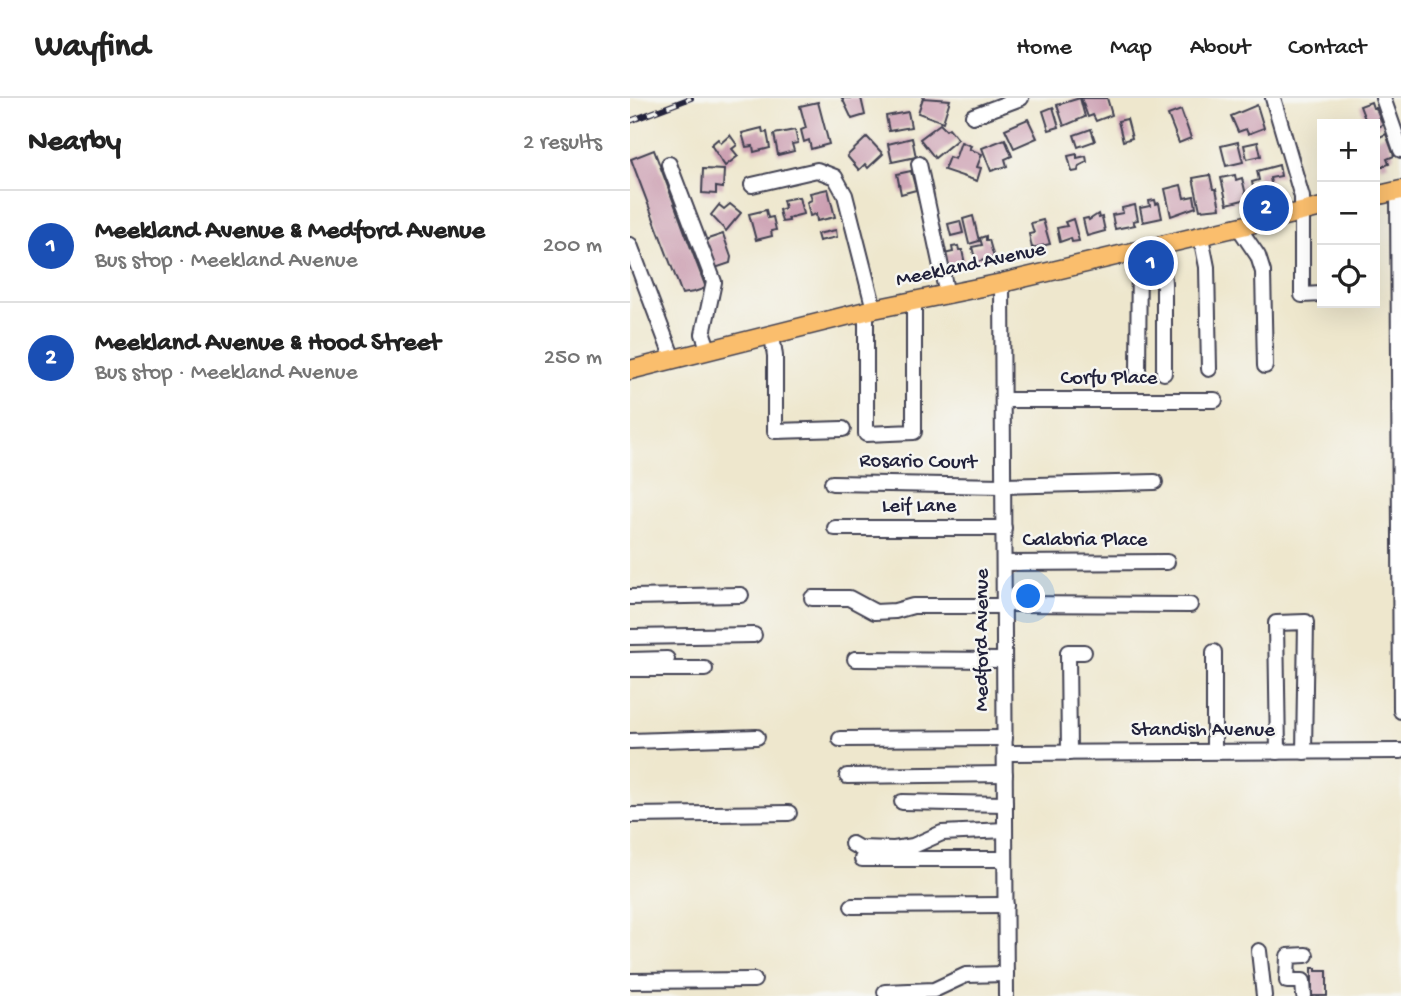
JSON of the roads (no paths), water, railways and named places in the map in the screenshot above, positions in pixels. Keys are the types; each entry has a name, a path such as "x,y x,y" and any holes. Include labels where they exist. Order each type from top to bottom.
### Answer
{"main road":[{"path":"1380,195 1399,190"},
{"name":"Meekland Avenue","path":"630,370 870,310 1139,252 1317,208"}],"street":[{"path":"973,116 1021,98"},
{"path":"1273,98 1302,194 1302,295 1317,294"},
{"path":"1383,98 1401,150"},
{"path":"669,164 713,282 703,334 709,351"},
{"path":"919,164 947,295"},
{"path":"752,185 817,170 835,177 845,195 870,310 866,434 914,432 915,302"},
{"path":"1399,190 1401,711"},
{"path":"1239,228 1258,256 1263,272 1265,366"},
{"path":"1201,237 1208,281 1209,369"},
{"path":"630,245 673,359"},
{"path":"1161,246 1164,283 1164,373"},
{"path":"1138,374 1139,252"},
{"name":"Medford Avenue","path":"1002,283 1006,996"},
{"path":"772,335 775,356 775,431 843,429"},
{"name":"Corfu Place","path":"1003,400 1215,400"},
{"name":"Rosario Court","path":"832,483 1003,486 1154,482"},
{"name":"Leif Lane","path":"835,528 1004,528"},
{"name":"Calabria Place","path":"1004,563 1167,562"},
{"path":"630,597 741,596"},
{"path":"812,598 849,598 875,612 895,611 913,606 1190,605"},
{"path":"1278,751 1276,623 1306,622 1304,752"},
{"path":"630,637 754,635"},
{"path":"1069,752 1068,652 1084,652"},
{"path":"1214,652 1214,751"},
{"path":"630,660 667,659"},
{"path":"855,659 1004,660"},
{"path":"630,669 705,668"},
{"path":"630,741 757,737"},
{"name":"Standish Avenue","path":"840,739 1005,746 1069,752 1401,751"},
{"path":"847,776 1005,774"},
{"path":"902,802 1005,804"},
{"path":"630,815 789,813"},
{"path":"852,844 859,848 894,849 913,846 942,833 1005,830"},
{"path":"862,859 1005,859"},
{"path":"852,906 1006,905"},
{"path":"1259,951 1264,996"},
{"path":"1304,996 1303,981 1287,981 1287,956 1306,955"},
{"path":"885,992 934,990 966,975 1006,974"},
{"path":"630,981 754,979"}],"railway":[{"path":"630,121 691,98"}],"place":[{"name":"Meekland Avenue & Hood Street","path":"1266,208"},
{"name":"Meekland Avenue & Medford Avenue","path":"1151,263"}]}
